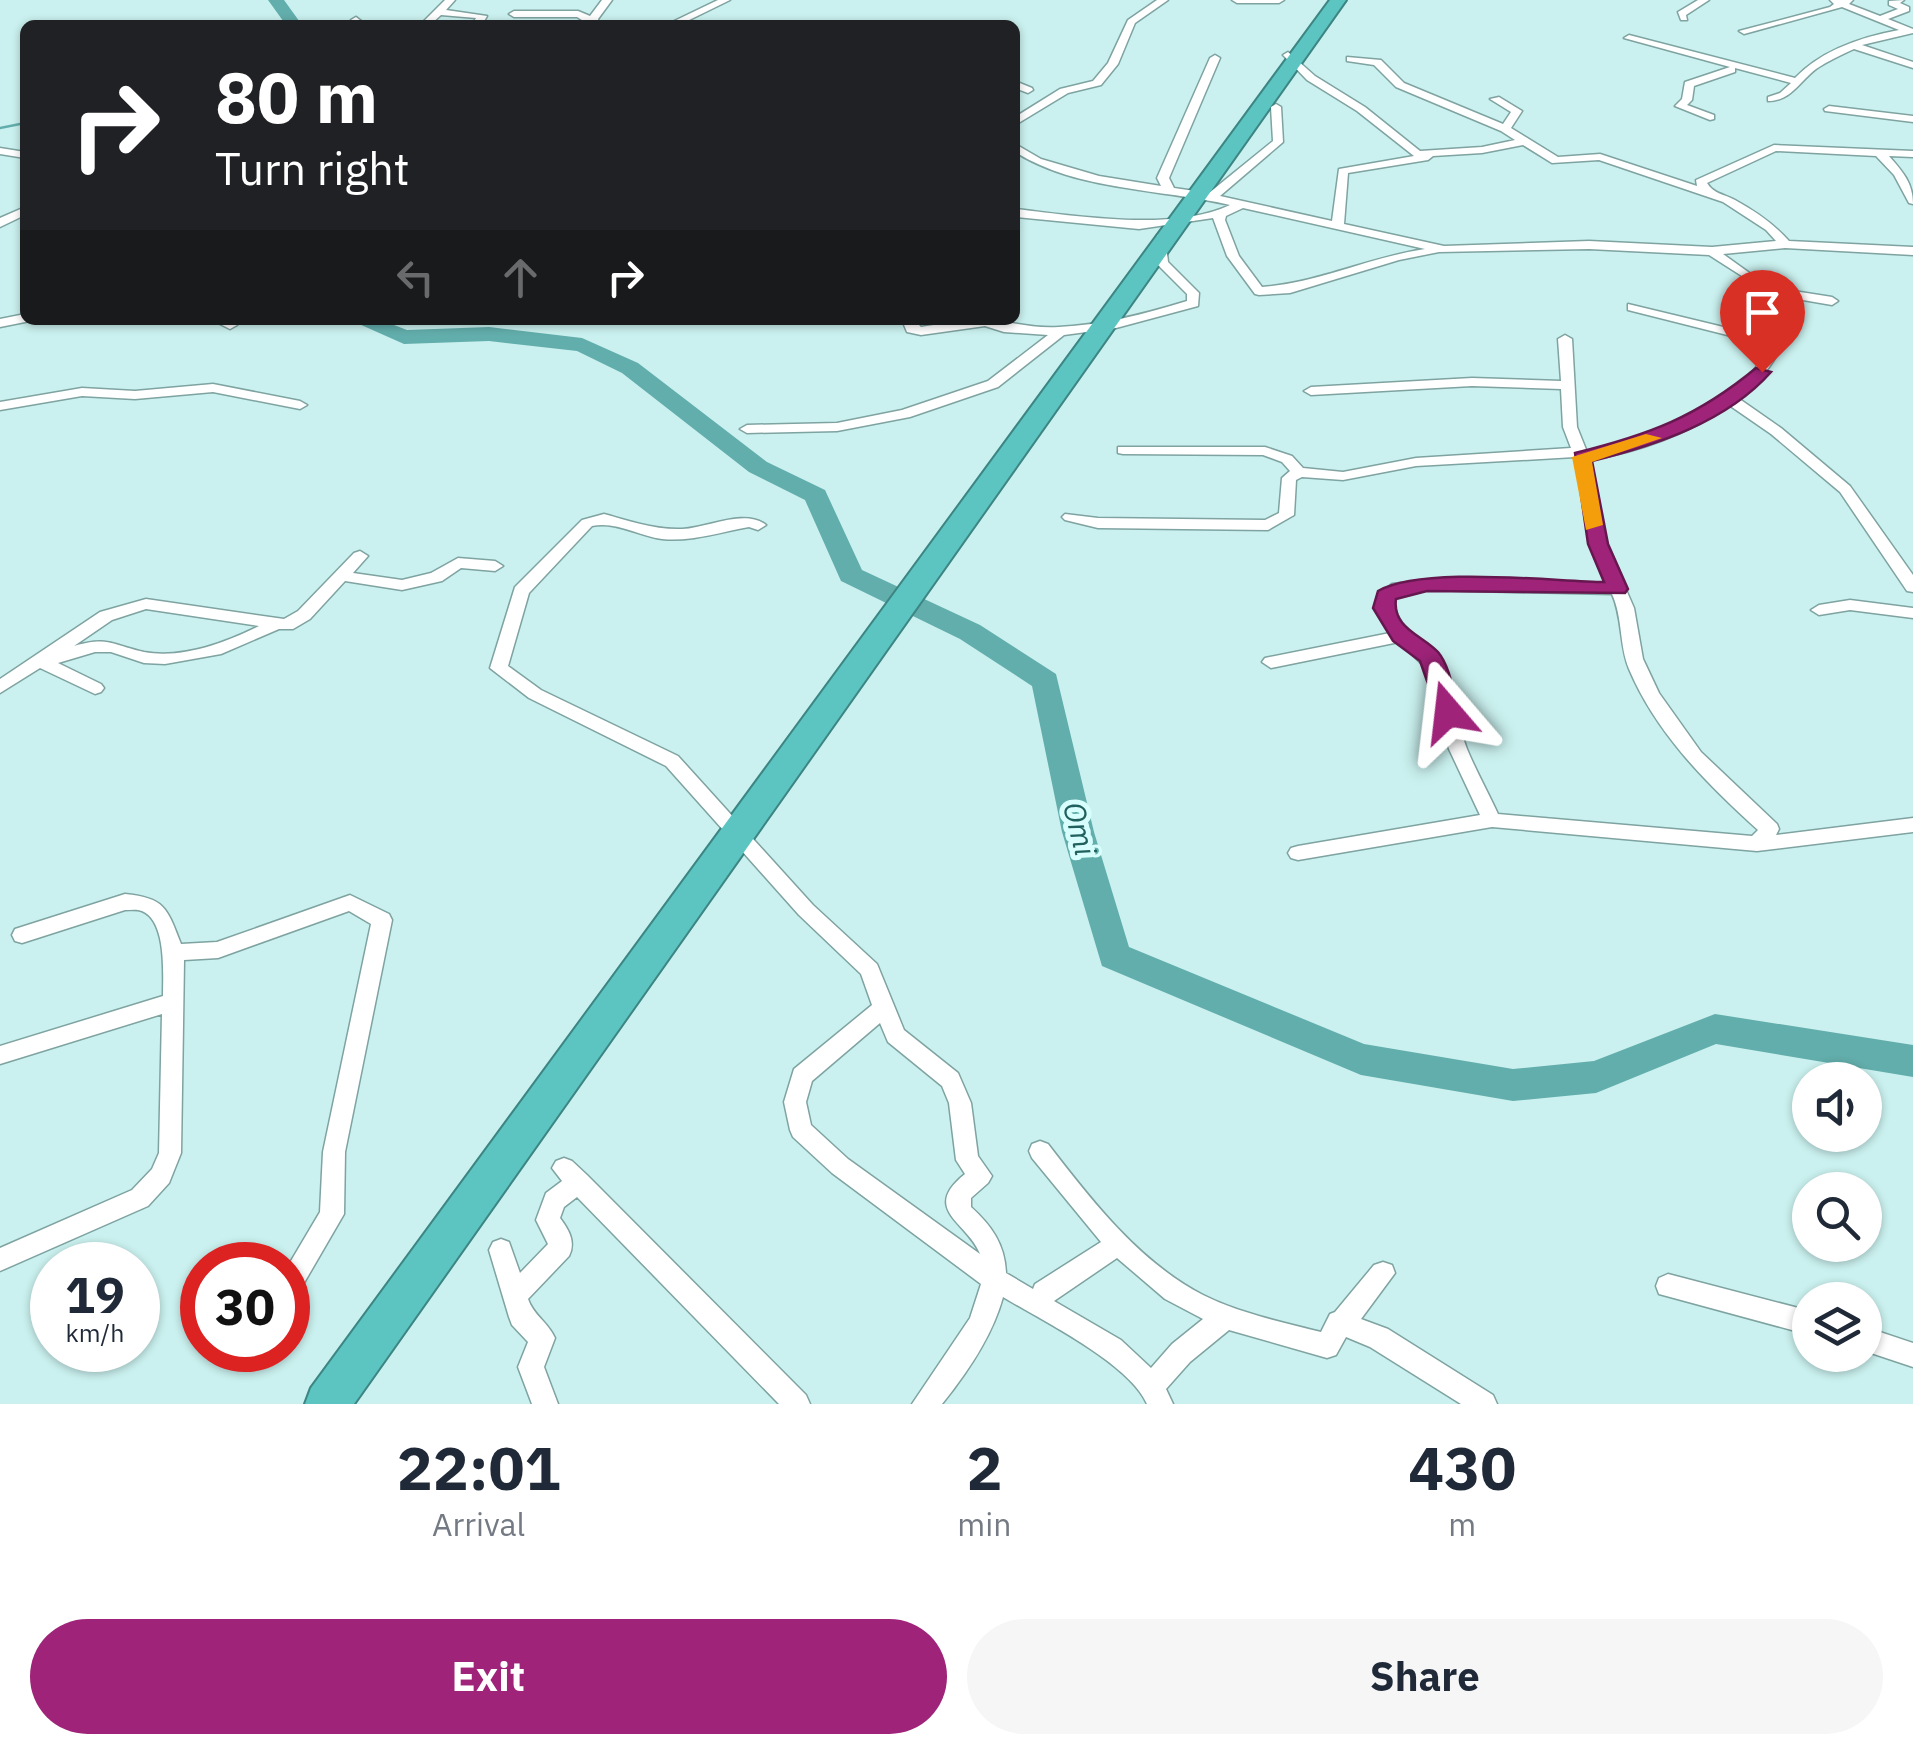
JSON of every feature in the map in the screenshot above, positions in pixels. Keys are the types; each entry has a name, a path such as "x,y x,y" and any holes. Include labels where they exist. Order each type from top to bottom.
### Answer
{"highway":[{"path":"328,1404 1338,0"}],"street":[{"path":"682,20 726,0"},
{"path":"1020,119 1064,91 1098,83 1112,64 1131,22 1163,0"},
{"path":"1236,0 1279,0"},
{"path":"1684,18 1681,14 1685,8 1704,0"},
{"path":"1876,20 1906,9 1892,3 1899,0"},
{"path":"1744,31 1833,9 1840,1 1876,20 1912,31"},
{"path":"418,10 445,7 482,16 480,20"},
{"path":"514,14 578,14 589,20"},
{"path":"1772,99 1786,94 1812,67 1855,46 1912,31"},
{"path":"1629,38 1794,82"},
{"path":"1855,46 1913,65"},
{"path":"1288,55 1312,78 1361,109 1407,147 1430,156"},
{"path":"1169,190 1164,178 1215,58"},
{"path":"1351,59 1377,62 1400,84 1504,129 1556,160 1600,157 1706,192 1747,210 1785,244"},
{"path":"1710,117 1680,106 1687,100 1689,84 1737,69"},
{"path":"1020,86 1028,90"},
{"path":"1496,100 1517,110 1504,129"},
{"path":"1211,197 1278,142 1276,106"},
{"path":"1830,109 1913,119"},
{"path":"1338,223 1343,171 1522,142"},
{"path":"1706,192 1700,182 1766,150 1812,147 1913,154"},
{"path":"1020,149 1066,172 1338,223 1444,250"},
{"path":"1880,153 1899,174 1913,200"},
{"path":"1020,213 1139,225 1186,221 1220,214 1239,205"},
{"path":"1220,214 1233,256 1254,288 1264,292 1354,273 1398,257 1444,250 1590,245 1712,251 1785,244 1913,250"},
{"path":"1009,325 1060,333 1193,303 1193,294 1162,263 1159,252 1164,233 1186,221"},
{"path":"1712,251 1765,290 1832,301"},
{"path":"1070,517 1098,524 1268,524 1286,515 1289,478 1300,472 1343,476 1416,462 1603,456 1731,400 1762,372 1774,343 1776,313 1765,290"},
{"path":"1632,306 1774,343"},
{"path":"910,325 912,330 921,332 960,325"},
{"path":"746,429 837,428 904,414 992,384 1060,333"},
{"path":"1564,339 1570,426 1580,454 1598,544 1617,589 1629,605 1628,624 1638,670 1682,745 1770,829 1757,844"},
{"path":"1312,391 1472,382 1567,385"},
{"path":"0,406 82,392 135,396 213,388 300,405"},
{"path":"1731,400 1776,431 1845,490 1913,587"},
{"path":"1123,450 1265,451 1287,459 1300,472"},
{"path":"758,525 751,522 661,534 619,521 587,523 521,590 499,668 536,694 672,761 806,910 870,970 896,1036 950,1080 960,1103 967,1160 980,1176 959,1193 959,1211 987,1240 996,1280 964,1359 925,1404"},
{"path":"0,687 106,616 146,604 287,625 304,615 360,556"},
{"path":"343,576 402,586 436,577 458,563 495,566"},
{"path":"1492,820 1458,749 1430,657 1400,636 1384,608 1386,596 1398,588 1476,583 1617,589"},
{"path":"1819,610 1850,605 1913,613"},
{"path":"16,675 92,648 113,647 152,659 241,645 276,624"},
{"path":"1272,662 1400,636"},
{"path":"43,663 95,688"},
{"path":"1298,853 1492,820 1572,823 1757,844 1913,824"},
{"path":"0,1260 140,1198 161,1176 170,1153 174,952 160,915 148,904 125,902 22,935"},
{"path":"174,952 218,950 350,903 382,920 334,1152 332,1214 310,1250"},
{"path":"0,1055 172,1002"},
{"path":"883,1008 802,1076 795,1102 801,1130 840,1166 996,1280 1112,1350 1156,1395 1181,1353 1227,1316"},
{"path":"1040,1152 1118,1242 1191,1302 1227,1316 1326,1346 1339,1322 1361,1304 1383,1273"},
{"path":"515,1295 561,1248 560,1235 548,1220 554,1201 572,1175 797,1404"},
{"path":"1041,1306 1044,1292 1118,1242"},
{"path":"501,1250 522,1318 542,1338 531,1366 545,1404"},
{"path":"1668,1286 1792,1318"},
{"path":"1339,1322 1380,1338 1484,1404"},
{"path":"1882,1345 1913,1355"}],"waterway":[{"name":"Omi","path":"276,0 290,20"},
{"path":"0,128 20,124"},
{"name":"Omi","path":"374,325 404,337 489,334 582,345 630,368 758,467 816,495 851,575 970,632 1046,681 1078,832 1114,956 1361,1059 1513,1085 1596,1077 1715,1029 1913,1061"}],"slow traffic":[{"path":"1593,525 1582,457 1603,456 1652,438"}],"route":[{"path":"1448,712 1430,657 1400,636 1384,608 1386,596 1398,588 1427,584 1617,589 1590,514 1582,457 1603,456 1719,408 1762,372"}]}
